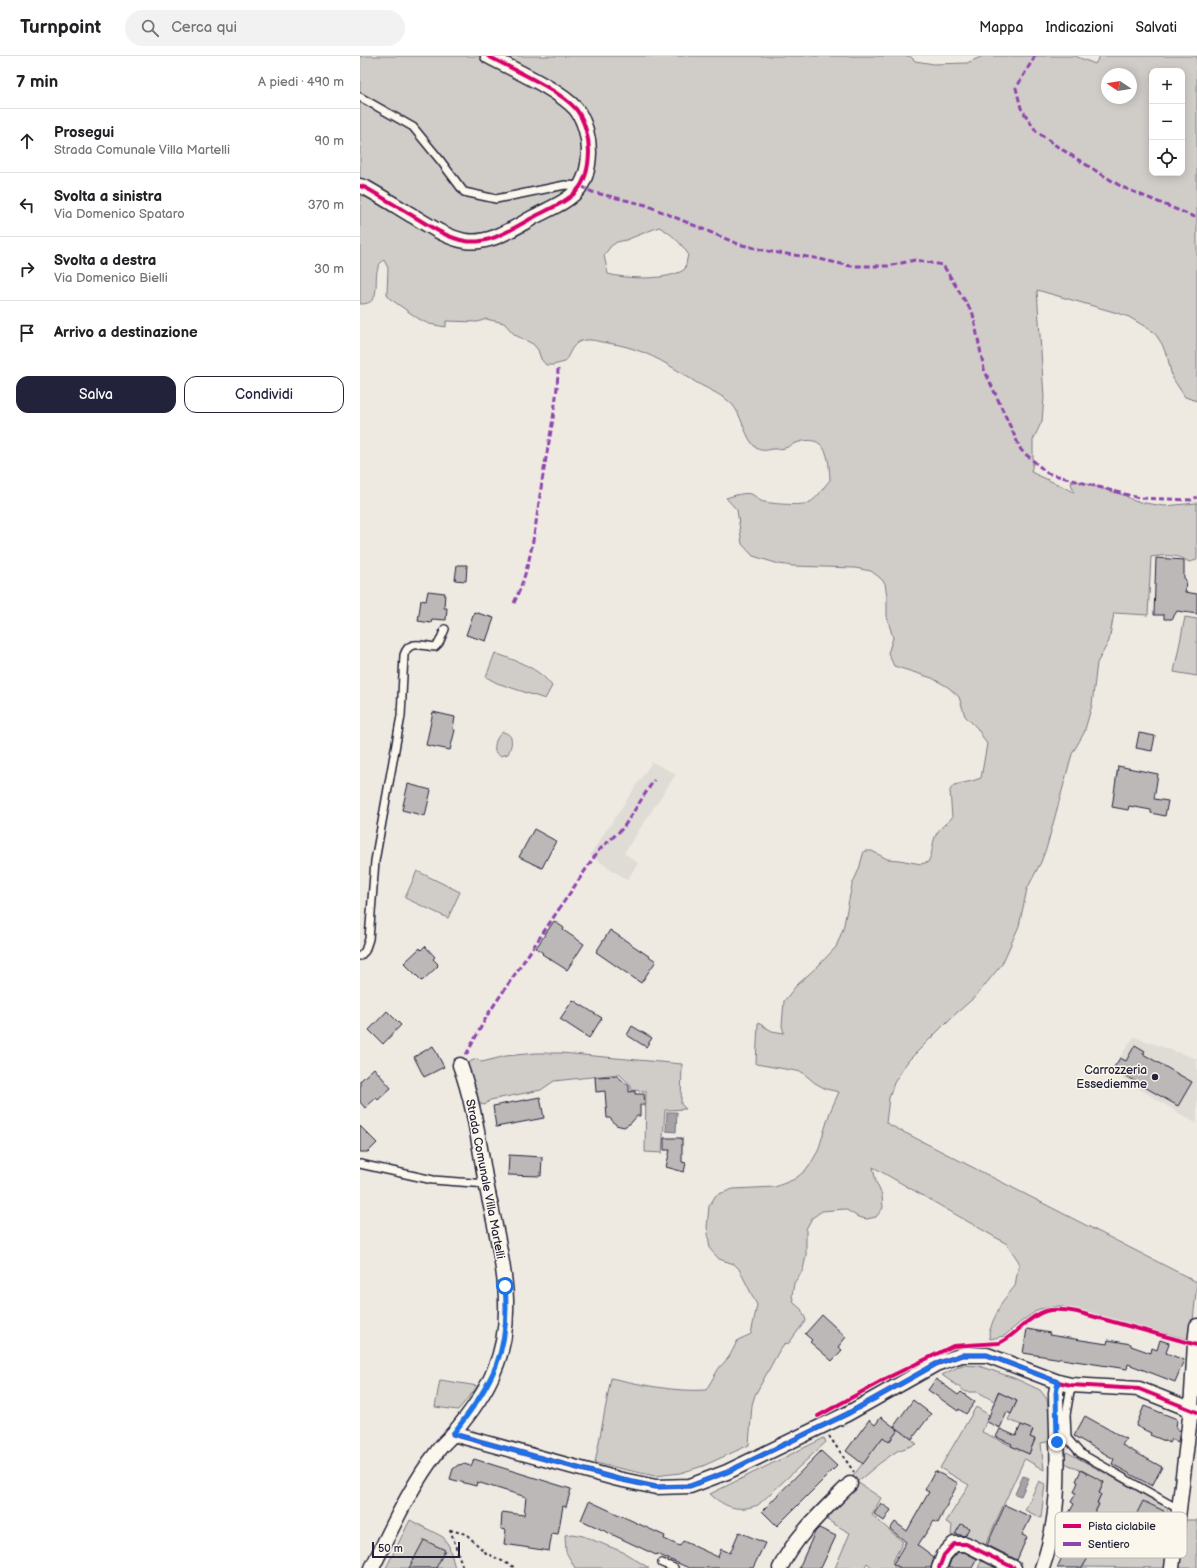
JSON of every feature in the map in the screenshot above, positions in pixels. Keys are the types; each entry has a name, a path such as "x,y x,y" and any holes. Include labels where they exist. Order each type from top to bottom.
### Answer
{"street":[{"path":"360,186 366,188 443,234 465,241 480,242 501,234 572,197 583,183 588,165 589,144 585,127 576,109 554,92 488,56"},
{"name":"Strada Comunale Villa Martelli","path":"372,1568 424,1470 437,1451 453,1434 476,1405 487,1386 501,1352 504,1340 506,1302 505,1286 487,1184 469,1095 460,1065"},
{"path":"1180,1510 1194,1410 1194,1344 1197,1326"},
{"path":"453,1434 618,1479 656,1487 690,1486 727,1472 847,1414 936,1364 962,1355 987,1355 1064,1384 1139,1389 1194,1410"},
{"path":"1055,1512 1058,1487 1056,1393 1064,1384"},
{"path":"780,1568 787,1553 852,1478"},
{"path":"1042,1568 1047,1556 1055,1512"},
{"path":"939,1568 944,1555 954,1544 966,1544 1014,1568"},
{"path":"1172,1568 1173,1558"}],"lane":[{"path":"360,97 413,128 464,192 496,199 565,185 583,183"},
{"path":"360,956 366,951 369,939 375,861 401,716 404,655 410,645 416,644 435,647 440,643 445,629"},
{"path":"360,1164 433,1180 487,1184"},
{"path":"1064,1384 1067,1438 1080,1453 1180,1510"},
{"path":"662,1563 674,1568"}],"path":[{"path":"829,1436 852,1478"},
{"path":"463,1568 450,1530 466,1534 486,1552 516,1568"}],"shaded area":[{"path":"360,56 910,56 915,61 934,64 967,63 983,56 1075,56 1095,64 1100,56 1197,56 1197,401 1185,397 1172,377 1168,359 1162,344 1154,332 1129,317 1037,290 1044,397 1042,421 1033,440 1033,463 1031,472 1074,492 1071,483 1077,481 1124,495 1134,501 1164,506 1197,503 1197,560 1189,562 1185,559 1171,556 1151,557 1148,615 1114,613 1109,641 1097,663 1092,705 1084,733 1072,754 1047,846 1041,862 1027,889 1019,926 1002,964 976,996 951,1018 909,1060 903,1068 894,1083 889,1098 886,1123 1197,1282 1191,1340 1059,1306 1039,1309 1004,1336 990,1339 989,1333 993,1321 1002,1302 1015,1286 1019,1262 1007,1244 873,1167 876,1182 882,1195 883,1208 876,1217 867,1219 858,1217 845,1209 822,1211 812,1218 806,1229 806,1256 803,1270 794,1283 792,1296 794,1303 801,1309 806,1320 789,1343 784,1344 779,1351 755,1395 752,1405 749,1445 703,1466 680,1473 655,1476 595,1463 611,1378 670,1389 706,1390 719,1368 729,1357 738,1340 751,1334 757,1305 739,1269 734,1264 719,1259 710,1249 707,1227 709,1206 716,1195 733,1189 775,1187 795,1179 808,1168 818,1151 830,1112 839,1092 826,1089 815,1083 802,1072 756,1064 758,1023 772,1031 784,1033 782,1026 784,1001 796,986 836,947 843,929 852,885 859,869 864,851 872,851 887,859 921,864 928,862 937,834 952,818 950,790 954,785 981,778 987,744 977,728 965,716 959,697 948,687 932,678 894,666 888,653 893,638 887,617 885,583 879,577 871,571 855,568 793,566 779,564 753,556 742,544 737,510 726,498 738,494 748,494 761,501 771,503 804,504 812,501 818,496 830,480 829,463 824,449 820,444 814,441 806,441 795,443 784,448 760,450 756,448 749,439 738,413 732,404 718,394 660,360 627,347 594,340 585,340 578,342 575,345 565,362 546,365 533,344 515,335 504,323 486,319 478,322 446,321 446,327 429,324 419,319 389,298 387,294 388,268 384,260 379,265 377,271 373,299 368,303 360,304","holes":["659,227 668,232 688,254 685,269 669,276 647,278 625,277 608,274 604,255 611,246 617,242"]},
{"path":"1185,617 1197,619 1197,676 1174,672"},
{"path":"495,653 526,665 546,679 552,686 545,699 497,683 486,677"},
{"path":"503,732 509,735 512,741 508,754 500,756 495,752 495,746 497,738"},
{"path":"652,762 676,774 624,853 638,863 627,880 590,855"},
{"path":"417,871 460,892 448,918 405,898"},
{"path":"1134,1037 1197,1059 1197,1124 1110,1071"},
{"path":"536,1053 561,1053 682,1064 681,1104 686,1109 665,1110 662,1153 645,1152 646,1091 631,1090 631,1085 619,1074 554,1081 541,1090 490,1100 485,1105 477,1103 466,1067 471,1061 477,1059 482,1062 506,1056"},
{"path":"667,1112 677,1112 676,1132 666,1131"},
{"path":"962,1365 979,1366 1014,1378 1040,1390 1047,1399 1052,1441 1041,1443 1044,1470 1025,1459 1024,1460 983,1550 951,1535 952,1525 946,1522 969,1485 940,1468 976,1407 989,1415 982,1432 1029,1454 1035,1440 1030,1437 1024,1426 1008,1420 1017,1401 998,1392 994,1401 978,1392 966,1392 942,1375"},
{"path":"440,1380 478,1386 458,1410 435,1407"},
{"path":"899,1429 917,1444 897,1451 857,1482 881,1498 872,1515 903,1542 892,1563 900,1568 873,1568 867,1563 864,1568 835,1568 850,1533 827,1520 856,1482 853,1476 883,1437 889,1442"},
{"path":"824,1438 826,1442 758,1505 744,1508 732,1507 721,1503 710,1494"},
{"path":"1065,1451 1168,1508 1168,1512 1095,1512 1099,1505 1097,1503 1101,1494 1099,1493 1104,1482 1065,1463"},
{"path":"1023,1476 1029,1478 1021,1496 1015,1494"},
{"path":"1039,1481 1045,1484 1041,1518 1025,1510"},
{"path":"410,1520 443,1537 449,1546 455,1568 386,1568"},
{"path":"1187,1520 1197,1520 1197,1568 1178,1568 1180,1558 1187,1558"},
{"path":"572,1534 583,1536 623,1552 649,1568 575,1568 566,1552 565,1535"},
{"path":"983,1558 1005,1568 978,1568"},
{"path":"1087,1558 1166,1558 1165,1568 1083,1567"}],"building":[{"path":"1156,558 1184,560 1184,578 1186,580 1185,592 1197,594 1197,614 1177,611 1172,619 1164,619 1164,615 1154,615"},
{"path":"457,565 467,565 466,581 455,580"},
{"path":"428,591 445,593 444,608 447,608 446,620 432,619 431,623 418,621 421,600 426,601"},
{"path":"474,612 494,618 486,641 466,635"},
{"path":"433,712 455,717 453,729 455,730 450,750 426,745"},
{"path":"1139,733 1155,736 1152,751 1136,748"},
{"path":"1118,766 1158,774 1154,799 1168,801 1165,816 1151,813 1151,810 1129,806 1128,810 1112,807"},
{"path":"408,784 431,790 425,816 402,810"},
{"path":"534,829 556,841 542,868 519,857"},
{"path":"554,921 564,928 563,930 584,944 567,970 542,954 543,953 536,948"},
{"path":"610,930 656,961 641,983 596,952"},
{"path":"425,946 435,957 433,959 438,966 422,981 404,963 420,948 421,950"},
{"path":"573,1000 602,1018 589,1038 560,1019"},
{"path":"387,1011 401,1025 383,1044 369,1030"},
{"path":"632,1026 652,1038 646,1047 627,1035"},
{"path":"1135,1045 1145,1051 1143,1054 1192,1082 1178,1106 1113,1069 1120,1058 1126,1061"},
{"path":"433,1046 444,1067 424,1077 414,1057"},
{"path":"374,1068 391,1088 378,1100 376,1098 365,1108 360,1102 360,1081"},
{"path":"617,1076 629,1086 629,1092 635,1091 635,1094 644,1094 645,1105 640,1105 640,1116 637,1116 631,1123 624,1127 616,1125 610,1118 607,1118 605,1091 596,1092 595,1077"},
{"path":"540,1097 544,1118 496,1127 493,1106"},
{"path":"360,1126 377,1143 368,1152 360,1152"},
{"path":"664,1138 682,1138 682,1162 686,1163 684,1172 666,1167 670,1150 664,1150"},
{"path":"509,1155 542,1157 541,1176 508,1175"},
{"path":"822,1315 846,1337 838,1347 842,1350 832,1361 810,1342 812,1340 805,1334"},
{"path":"1027,1329 1050,1333 1049,1335 1107,1344 1108,1340 1131,1344 1131,1346 1151,1353 1152,1348 1157,1350 1160,1340 1169,1343 1166,1353 1184,1360 1175,1382 1128,1364 1127,1369 1023,1353"},
{"path":"936,1379 958,1395 961,1392 975,1402 966,1414 959,1409 958,1411 928,1390"},
{"path":"998,1392 1017,1401 1011,1414 1007,1412 1000,1428 987,1422"},
{"path":"913,1400 931,1414 912,1439 894,1426"},
{"path":"1144,1406 1177,1419 1176,1429 1180,1431 1178,1442 1172,1439 1170,1443 1150,1435 1151,1433 1136,1426"},
{"path":"1085,1416 1126,1439 1122,1445 1162,1467 1152,1486 1112,1464 1114,1459 1074,1436"},
{"path":"881,1417 898,1430 889,1442 883,1437 863,1464 846,1451 869,1420 875,1425"},
{"path":"1021,1425 1033,1430 1030,1437 1035,1439 1029,1454 996,1437 1000,1429 1016,1436"},
{"path":"821,1451 837,1466 777,1526 762,1511"},
{"path":"474,1459 571,1489 566,1507 563,1506 558,1534 552,1533 549,1551 504,1544 506,1530 501,1529 502,1512 524,1515 526,1497 477,1482 476,1486 450,1479 453,1469 458,1465 464,1464 471,1466"},
{"path":"1081,1470 1104,1482 1099,1493 1101,1494 1097,1503 1099,1504 1095,1512 1070,1512 1074,1504 1071,1502 1076,1493 1074,1492 1078,1482 1076,1481"},
{"path":"935,1471 958,1483 938,1523 934,1521 918,1545 934,1557 931,1568 901,1568 893,1564 906,1542 890,1529 895,1522 907,1531 929,1492 925,1490"},
{"path":"589,1501 665,1536 664,1539 680,1546 683,1541 718,1557 721,1549 730,1553 739,1532 765,1543 753,1568 689,1568 657,1554 656,1555 581,1520"},
{"path":"1143,1501 1164,1511 1164,1512 1138,1512"},
{"path":"881,1503 891,1510 884,1521 874,1514"},
{"path":"1005,1505 1031,1517 1022,1535 1027,1537 1017,1560 987,1545"},
{"path":"961,1524 969,1528 965,1536 955,1534"},
{"path":"819,1528 836,1536 821,1568 799,1568 815,1532"},
{"path":"424,1540 445,1550 436,1568 409,1568"},
{"path":"958,1552 964,1552 977,1559 972,1568 948,1568 951,1560"},
{"path":"1062,1558 1088,1558 1082,1568 1057,1568"}],"marked path":[{"path":"1035,56 1016,88 1021,108 1036,131 1058,147 1122,187 1197,218"},
{"path":"581,186 592,192 646,205 738,244 772,252 815,258 850,266 888,266 915,260 943,265 973,314 984,369 1021,450 1047,473 1139,498 1191,500 1197,497"},
{"path":"514,603 530,557 554,409 558,369"},
{"path":"466,1055 488,1014 599,850 623,828 654,780"}],"cycle path":[{"path":"360,186 366,188 444,234 465,241 474,242 483,241 500,235 565,201 573,195 584,178 588,167 589,152 586,130 576,109 547,87 488,56"},
{"path":"818,1416 887,1378 953,1346 999,1343 1034,1317 1046,1311 1059,1310 1077,1312 1197,1345"},
{"path":"453,1434 618,1479 656,1487 690,1486 727,1472 847,1414 936,1364 962,1355 987,1355 1058,1382 1071,1385 1139,1389 1197,1412"},
{"path":"939,1568 944,1555 954,1544 966,1544 1014,1568"}],"place":[{"name":"Carrozzeria Essediemme","path":"1155,1077"}],"route":[{"path":"505,1286 506,1322 501,1352 487,1386 476,1405 453,1434 618,1479 656,1487 690,1486 727,1472 847,1414 903,1381 936,1364 962,1355 987,1355 1058,1382 1056,1393 1057,1442"}]}
